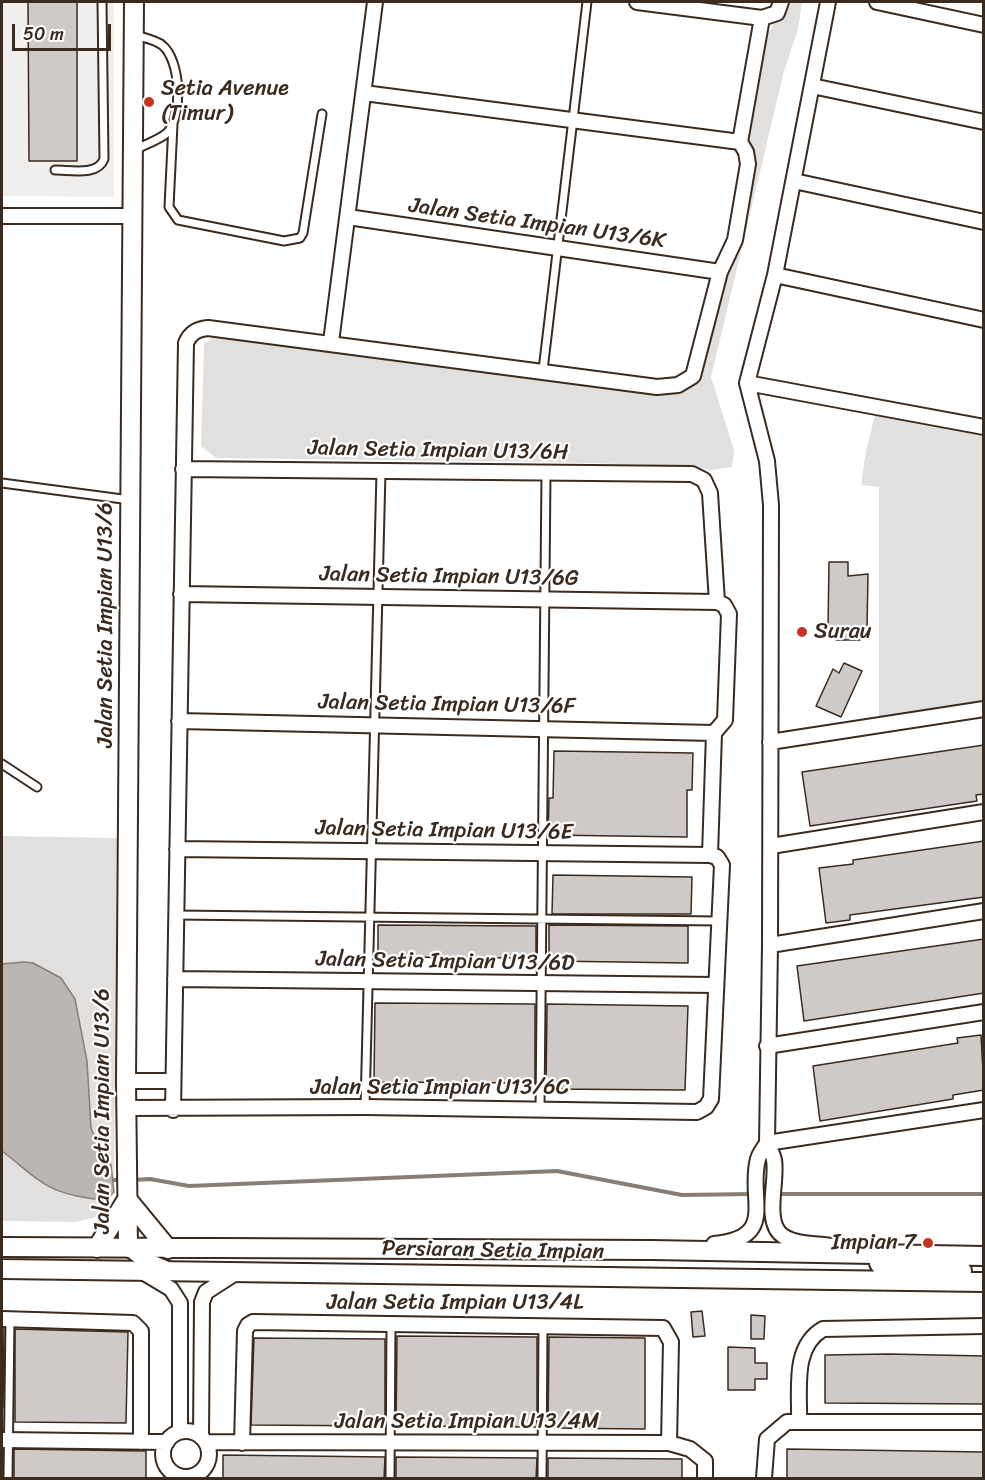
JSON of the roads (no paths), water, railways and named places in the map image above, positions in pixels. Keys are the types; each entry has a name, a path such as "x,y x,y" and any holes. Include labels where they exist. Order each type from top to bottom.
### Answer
{"street":[{"name":"Jalan Setia Impian U13/6","path":"128,1248 126,1081 134,2"},
{"path":"331,342 375,2"},
{"path":"637,2 762,18 777,13 780,2"},
{"path":"828,2 776,275 747,383 767,461 771,505 771,846 767,1143 774,1160 775,1229 783,1237 801,1243 826,1244 868,1255"},
{"path":"877,2 984,25"},
{"path":"173,1110 186,343 194,332 208,328 331,342 657,387 686,382 693,376 720,272 735,240 748,164 746,152 740,142 762,18"},
{"path":"812,86 984,122"},
{"path":"364,93 573,118 740,142"},
{"path":"794,182 984,222"},
{"path":"2,216 133,216"},
{"name":"Jalan Setia Impian U13/6K","path":"348,217 720,272"},
{"path":"776,275 984,320"},
{"path":"747,383 984,427"},
{"name":"Jalan Setia Impian U13/6H","path":"183,469 692,474 704,480 708,486 717,602"},
{"name":"Jalan Setia Impian U13/6G","path":"181,594 717,602"},
{"path":"715,985 722,865 717,857 710,855 714,733 724,720 729,614 724,605 717,602"},
{"path":"770,742 984,709"},
{"name":"Jalan Setia Impian U13/6F","path":"179,721 714,733"},
{"path":"771,846 984,812"},
{"name":"Jalan Setia Impian U13/6E","path":"177,849 710,855"},
{"path":"770,945 984,911"},
{"name":"Jalan Setia Impian U13/6D","path":"175,980 715,985"},
{"name":"Jalan Setia Impian U13/6C","path":"126,1108 173,1110 365,1107 697,1112 706,1107 711,1099 715,985"},
{"path":"767,1046 984,1012"},
{"path":"126,1081 173,1081"},
{"path":"767,1143 984,1110"},
{"path":"652,1250 731,1243 748,1232 757,1219 758,1159 767,1143"},
{"path":"97,1248 127,1196 168,1249"},
{"name":"Persiaran Setia Impian","path":"2,1247 652,1250 984,1256"},
{"path":"128,1248 151,1263 172,1270"},
{"path":"890,1255 879,1263 882,1267 888,1269 957,1269 984,1281"},
{"name":"Persiaran Setia Impian","path":"2,1269 984,1281"},
{"path":"139,1270 171,1289 180,1303 180,1432"},
{"path":"167,1442 164,1459 167,1475 203,1476 208,1461 203,1440 200,1392 202,1302 206,1292 238,1271"},
{"path":"6,1319 133,1323 141,1331 141,1442"},
{"name":"Jalan Setia Impian U13/4L","path":"243,1443 245,1331 253,1322 663,1328 671,1342 669,1443"},
{"path":"800,1421 801,1360 805,1345 811,1336 823,1329 984,1326"},
{"path":"179,1391 200,1392"},
{"path":"764,1479 767,1438 787,1422 984,1422"},
{"path":"5,1440 167,1442 180,1432 192,1432 203,1440"},
{"name":"Jalan Setia Impian U13/4M","path":"203,1440 243,1443 669,1443 690,1449 705,1461 705,1479"}],"lane":[{"path":"55,170 93,170 100,166 104,159 102,2"},
{"path":"543,370 587,2"},
{"path":"134,34 162,45 176,64 177,111 173,124 169,207 178,220 284,241 300,238 303,233 322,114"},
{"path":"133,150 166,134 173,124"},
{"path":"365,1107 381,472"},
{"path":"540,1109 546,474"},
{"path":"2,483 130,500"},
{"path":"2,764 37,787"},
{"path":"176,915 718,921"},
{"path":"6,1319 5,1440 8,1479"},
{"path":"390,1479 391,1324"},
{"path":"542,1479 543,1325"}],"waterway":[{"path":"133,1180 150,1179 189,1186 557,1171 682,1195 752,1194"},
{"path":"114,1180 122,1180"},
{"path":"777,1194 984,1194"}],"place":[{"name":"Setia Avenue (Timur)","path":"149,102"},
{"name":"Surau","path":"802,632"},
{"name":"Impian 7","path":"928,1243"}]}
